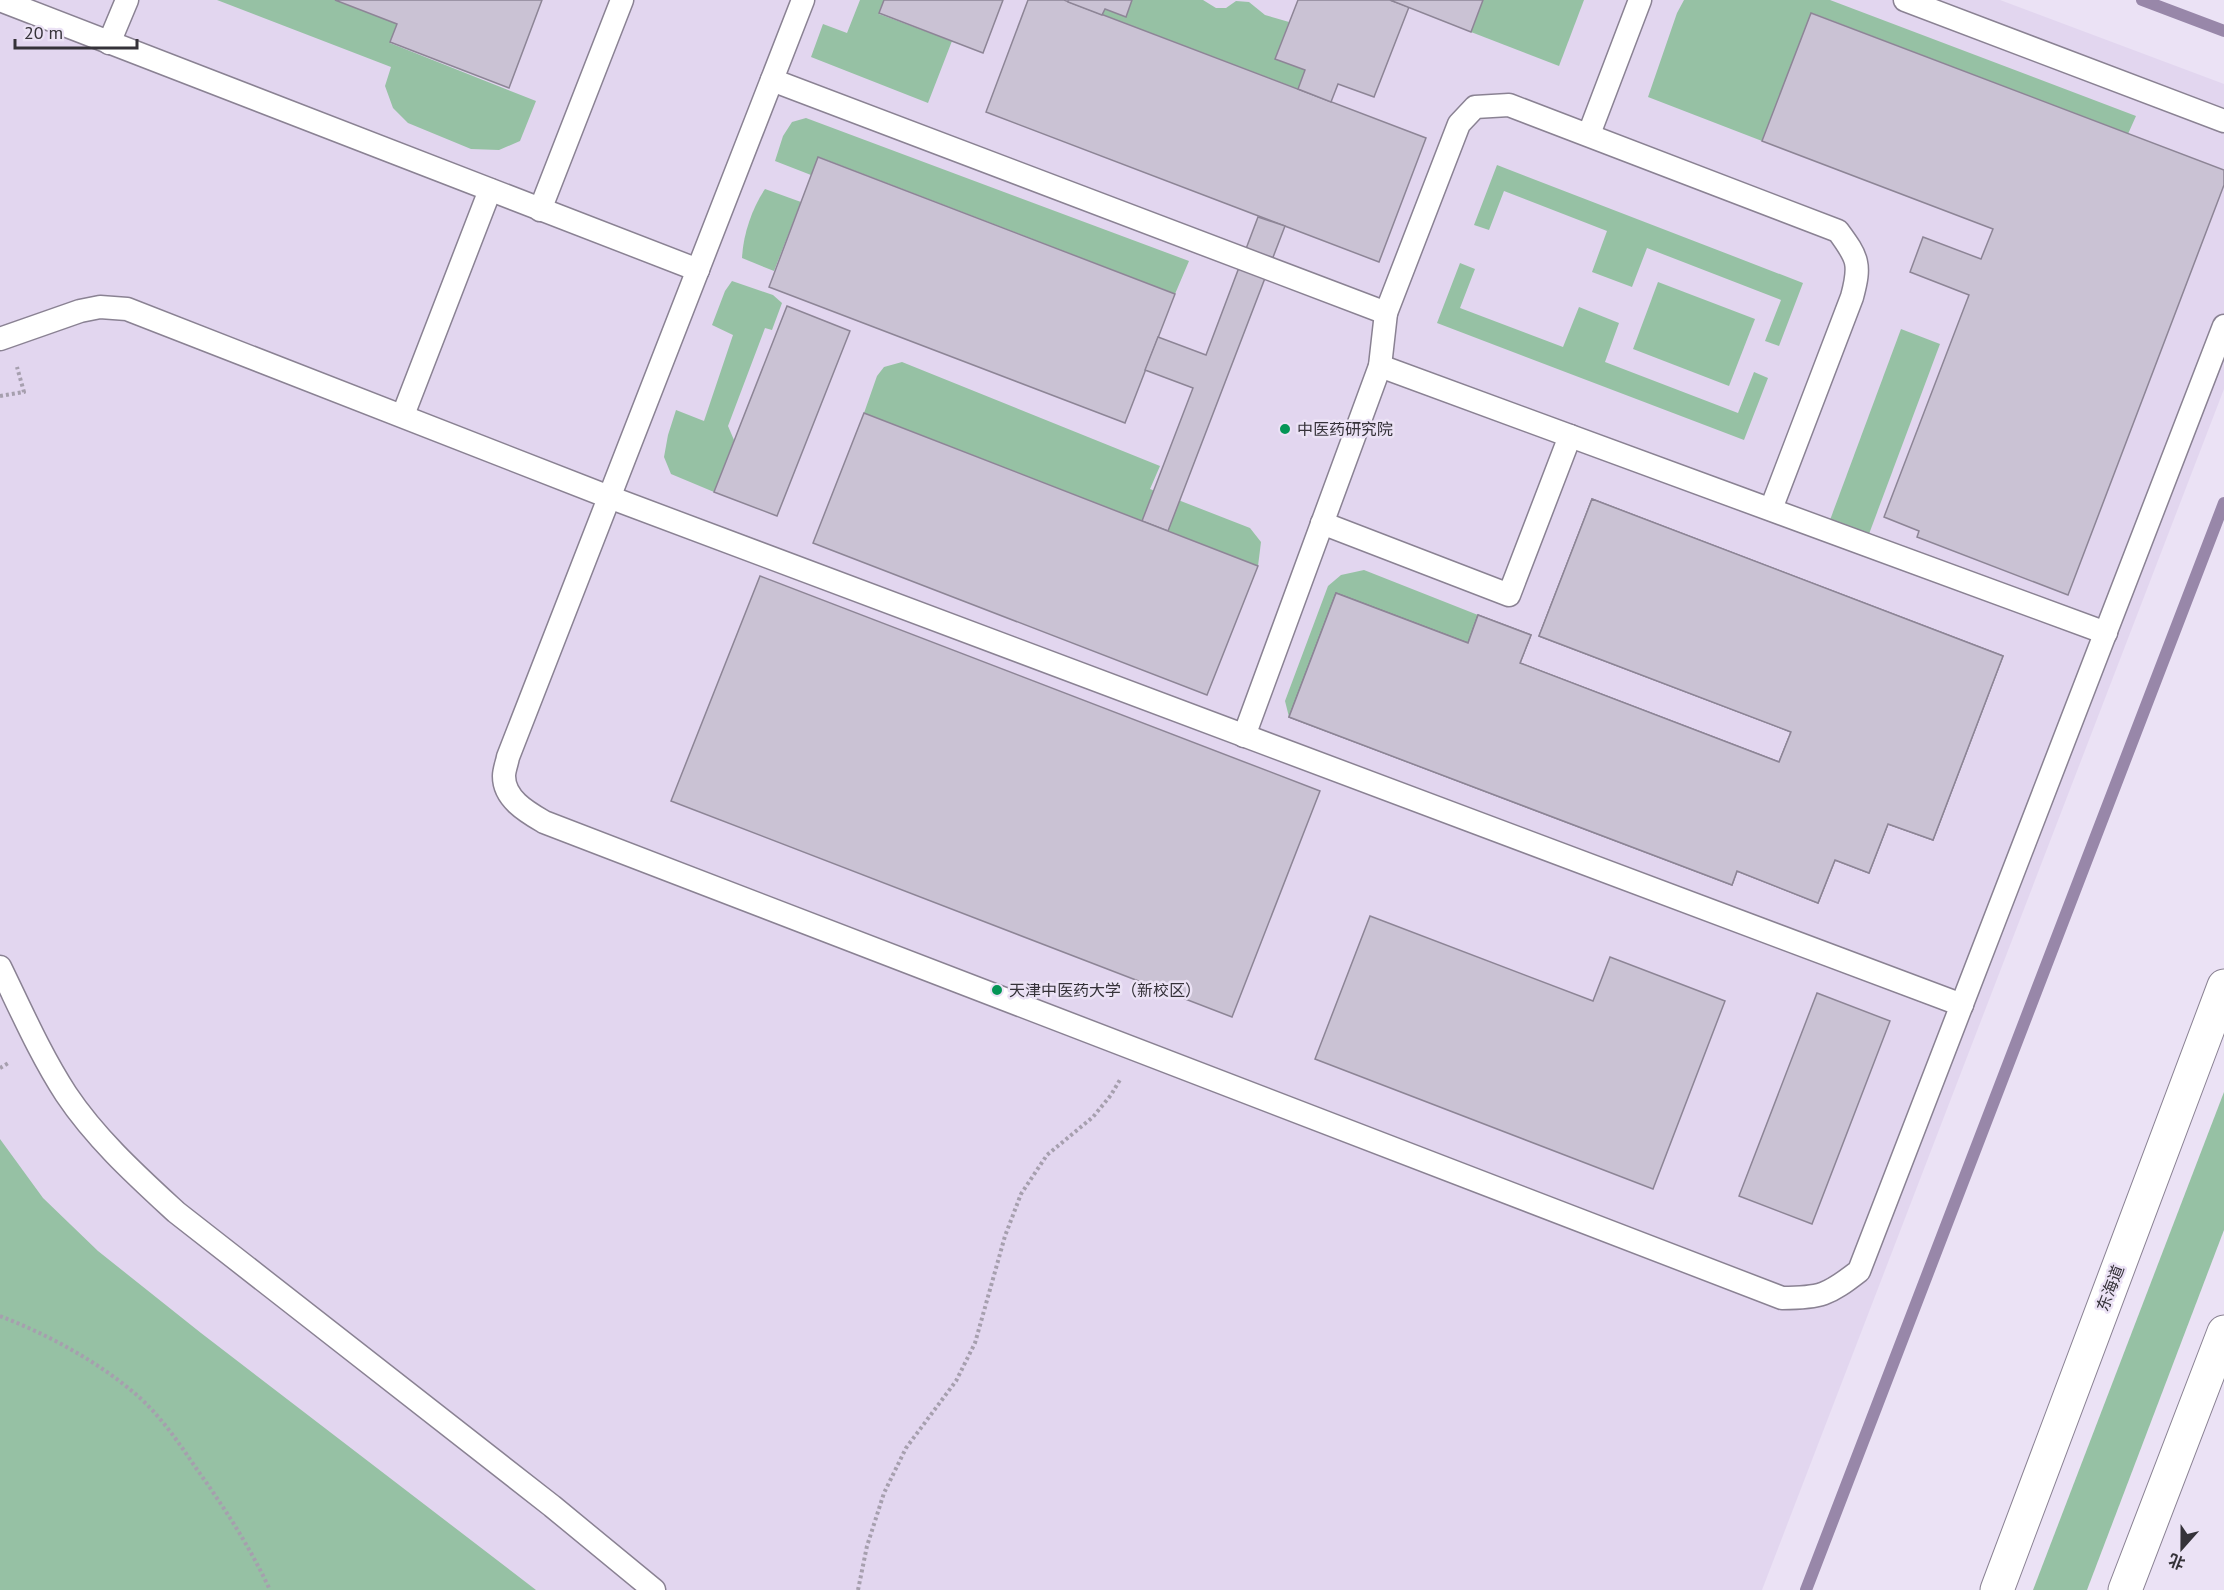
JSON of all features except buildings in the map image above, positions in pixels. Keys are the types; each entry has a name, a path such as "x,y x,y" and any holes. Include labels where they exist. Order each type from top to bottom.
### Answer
{"main road":[{"name":"东海道","path":"1996,1590 2224,986"},
{"path":"2125,1590 2224,1332"}],"lane":[{"path":"0,0 698,270"},
{"path":"109,43 127,0"},
{"path":"540,210 622,0"},
{"path":"803,0 508,757 504,778 511,796 524,810 544,822 1782,1298 1812,1298 1836,1289 1859,1271 2224,326"},
{"path":"1589,134 1640,0"},
{"path":"1905,0 2224,121"},
{"path":"772,80 1386,313"},
{"path":"1244,736 1380,366 1386,313 1459,124 1475,107 1509,105 1589,134 1838,231 1853,250 1858,272 1852,297 1771,509"},
{"path":"403,415 490,190"},
{"path":"0,339 80,311 100,307 127,309 609,497 1962,1005"},
{"path":"1380,366 2106,633"},
{"path":"1322,524 1509,595 1570,436"},
{"path":"0,967 39,1047 67,1095 131,1171 176,1212 552,1506 654,1590"}],"path":[{"path":"858,1590 867,1546 884,1493 906,1448 956,1381 975,1343 1005,1236 1021,1194 1047,1155 1093,1117 1111,1095 1137,1051"},
{"path":"0,1317 29,1327 71,1350 112,1375 139,1398 162,1422 208,1485 257,1562 270,1590"}],"shaded area":[{"name":"天津中医药大学（新校区）","path":"0,0 2000,0 2224,84 2224,389 1762,1590 0,1590"}],"green space":[{"path":"217,0 335,0 397,24 390,43 536,101 520,141 499,150 471,149 408,123 393,108 385,86 391,67"},
{"path":"860,0 884,0 879,14 952,41 928,103 811,57 823,24 847,33"},
{"path":"1132,0 1203,0 1216,8 1226,8 1236,1 1249,2 1265,15 1289,22 1275,59 1305,70 1298,89 1102,15 1105,9 1126,17"},
{"path":"1483,0 1584,0 1559,66 1471,32"},
{"path":"1684,0 1830,0 2136,116 2128,134 1812,13 1762,141 1648,97 1677,13"},
{"path":"806,118 1189,261 1175,294 819,157 811,175 775,161 783,136 792,122"},
{"path":"1497,165 1803,283 1779,346 1765,341 1781,300 1647,248 1632,287 1592,272 1607,231 1504,191 1489,230 1474,225"},
{"path":"765,189 801,202 774,271 742,258 749,222"},
{"path":"1460,263 1475,269 1460,308 1563,347 1579,307 1619,323 1605,362 1738,413 1754,372 1768,378 1744,440 1437,323"},
{"path":"732,281 773,295 782,303 772,330 765,328 728,426 734,440 714,492 671,474 664,457 676,410 704,421 733,335 712,325 725,291"},
{"path":"1658,282 1755,319 1729,386 1633,349"},
{"path":"1901,329 1940,344 1869,534 1830,520"},
{"path":"902,362 1160,466 1150,489 1250,528 1261,542 1258,566 864,413 877,376 884,367"},
{"path":"1364,570 1478,615 1468,643 1336,593 1289,717 1285,701 1328,586 1341,575"},
{"path":"2224,1092 2224,1230 2087,1590 2033,1590"},
{"path":"0,1139 43,1198 98,1251 201,1333 536,1590 0,1590"}],"waterway":[{"path":"2142,0 2224,31"},
{"path":"1806,1590 2224,503"}],"place":[{"name":"中医药研究院","path":"1285,429"},
{"name":"天津中医药大学（新校区）","path":"997,990"}]}
